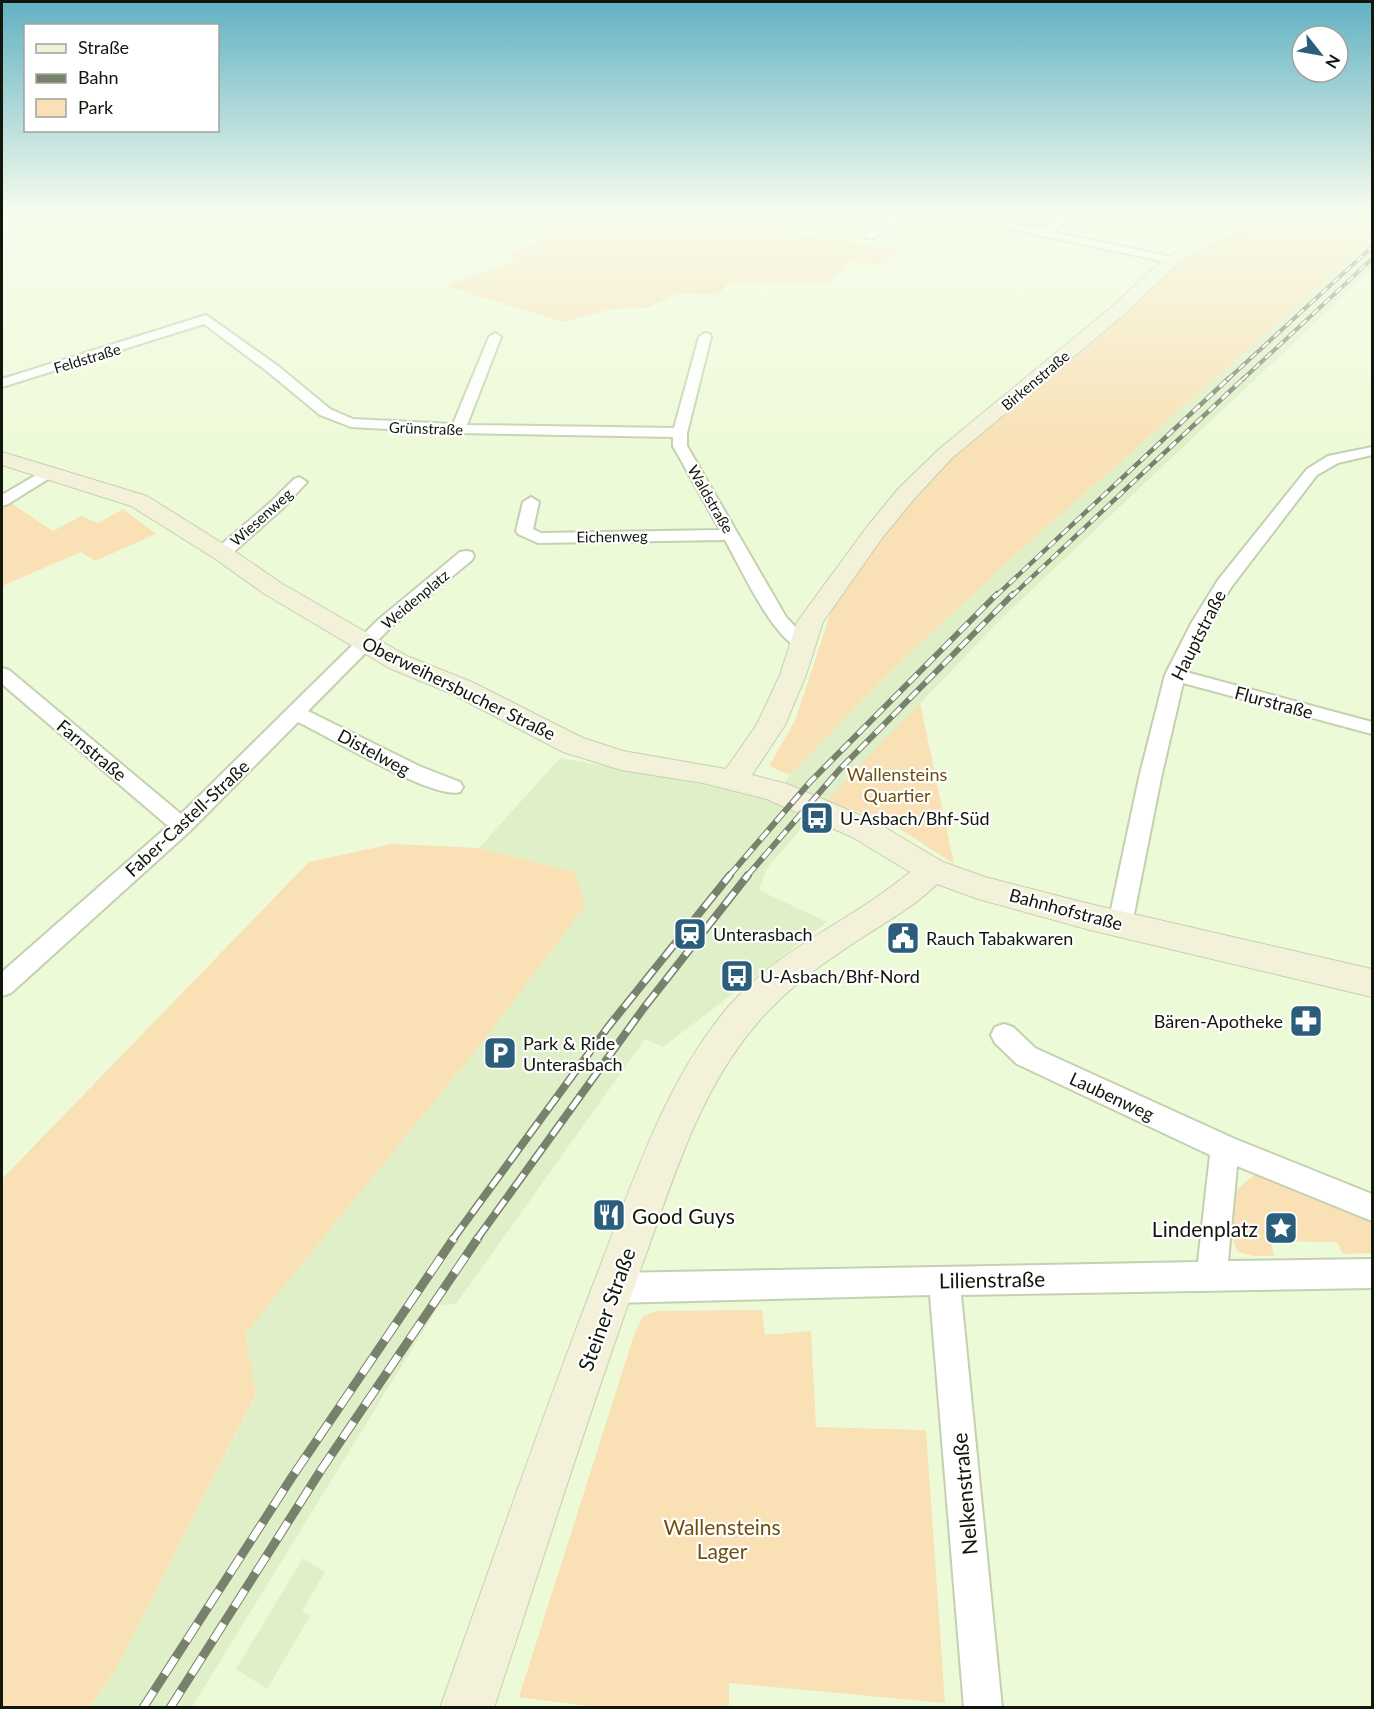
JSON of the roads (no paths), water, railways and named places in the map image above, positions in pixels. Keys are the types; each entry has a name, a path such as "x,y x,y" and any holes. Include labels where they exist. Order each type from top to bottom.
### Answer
{"street":[{"name":"Birkenstraße","path":"803,644 810,622 900,501 945,454 1138,292"},
{"name":"Feldstraße","path":"2,383 206,319"},
{"name":"Grünstraße","path":"206,319 337,419 380,426 680,433"},
{"path":"458,429 495,337"},
{"path":"680,433 705,337"},
{"name":"Waldstraße","path":"680,433 680,446 779,620 803,644"},
{"name":"Hauptstraße","path":"1120,924 1150,778 1175,675 1201,622 1224,584 1312,472 1333,459 1372,451"},
{"name":"Oberweihersbucher Straße","path":"2,458 139,501 222,553 272,588 398,662 462,688 573,745 621,760 734,780 776,791"},
{"path":"2,501 48,473"},
{"name":"Wiesenweg","path":"222,553 277,505 299,482"},
{"name":"Eichenweg","path":"531,502 524,531 538,538 732,535"},
{"name":"Weidenplatz","path":"366,643 385,623 466,556"},
{"name":"Faber-Castell-Straße","path":"5,976 183,826 366,643"},
{"path":"734,780 771,725 803,644"},
{"name":"Farnstraße","path":"2,674 183,826"},
{"name":"Flurstraße","path":"1175,675 1372,728"},
{"name":"Distelweg","path":"297,714 325,726 397,766 452,787"},
{"name":"Bahnhofstraße","path":"776,791 863,829 932,870 978,886 1120,924 1372,982"},
{"name":"Steiner Straße","path":"467,1707 612,1288 682,1107 712,1055 741,1016 779,979 825,945 915,888 932,870"},
{"name":"Laubenweg","path":"1004,1035 1026,1056 1225,1148"},
{"path":"1207,1276 1212,1267 1225,1148 1372,1207"},
{"name":"Lilienstraße","path":"612,1288 944,1280 1372,1274"},
{"name":"Nelkenstraße","path":"944,1280 983,1707"}],"railway":[{"path":"1227,380 1323,292"},
{"path":"1242,380 1337,292"},
{"path":"996,596 1229,378"},
{"path":"1012,596 1244,378"},
{"path":"729,876 810,782 997,594"},
{"path":"747,876 840,769 1013,594"},
{"path":"453,1239 608,1027 730,875"},
{"path":"477,1239 643,1009 748,875"},
{"path":"143,1708 292,1477 454,1238"},
{"path":"170,1708 321,1470 478,1238"}],"place":[{"name":"U-Asbach/Bhf-Süd","path":"817,818"},
{"name":"Unterasbach","path":"690,934"},
{"name":"Rauch Tabakwaren","path":"903,938"},
{"name":"U-Asbach/Bhf-Nord","path":"737,976"},
{"name":"Bären-Apotheke","path":"1306,1021"},
{"name":"Park & Ride Unterasbach","path":"500,1053"},
{"name":"Good Guys","path":"609,1215"},
{"name":"Lindenplatz","path":"1281,1228"}],"park label":[{"name":"Wallensteins Quartier","path":"897,784"},
{"name":"Wallensteins Lager","path":"722,1538"}]}
